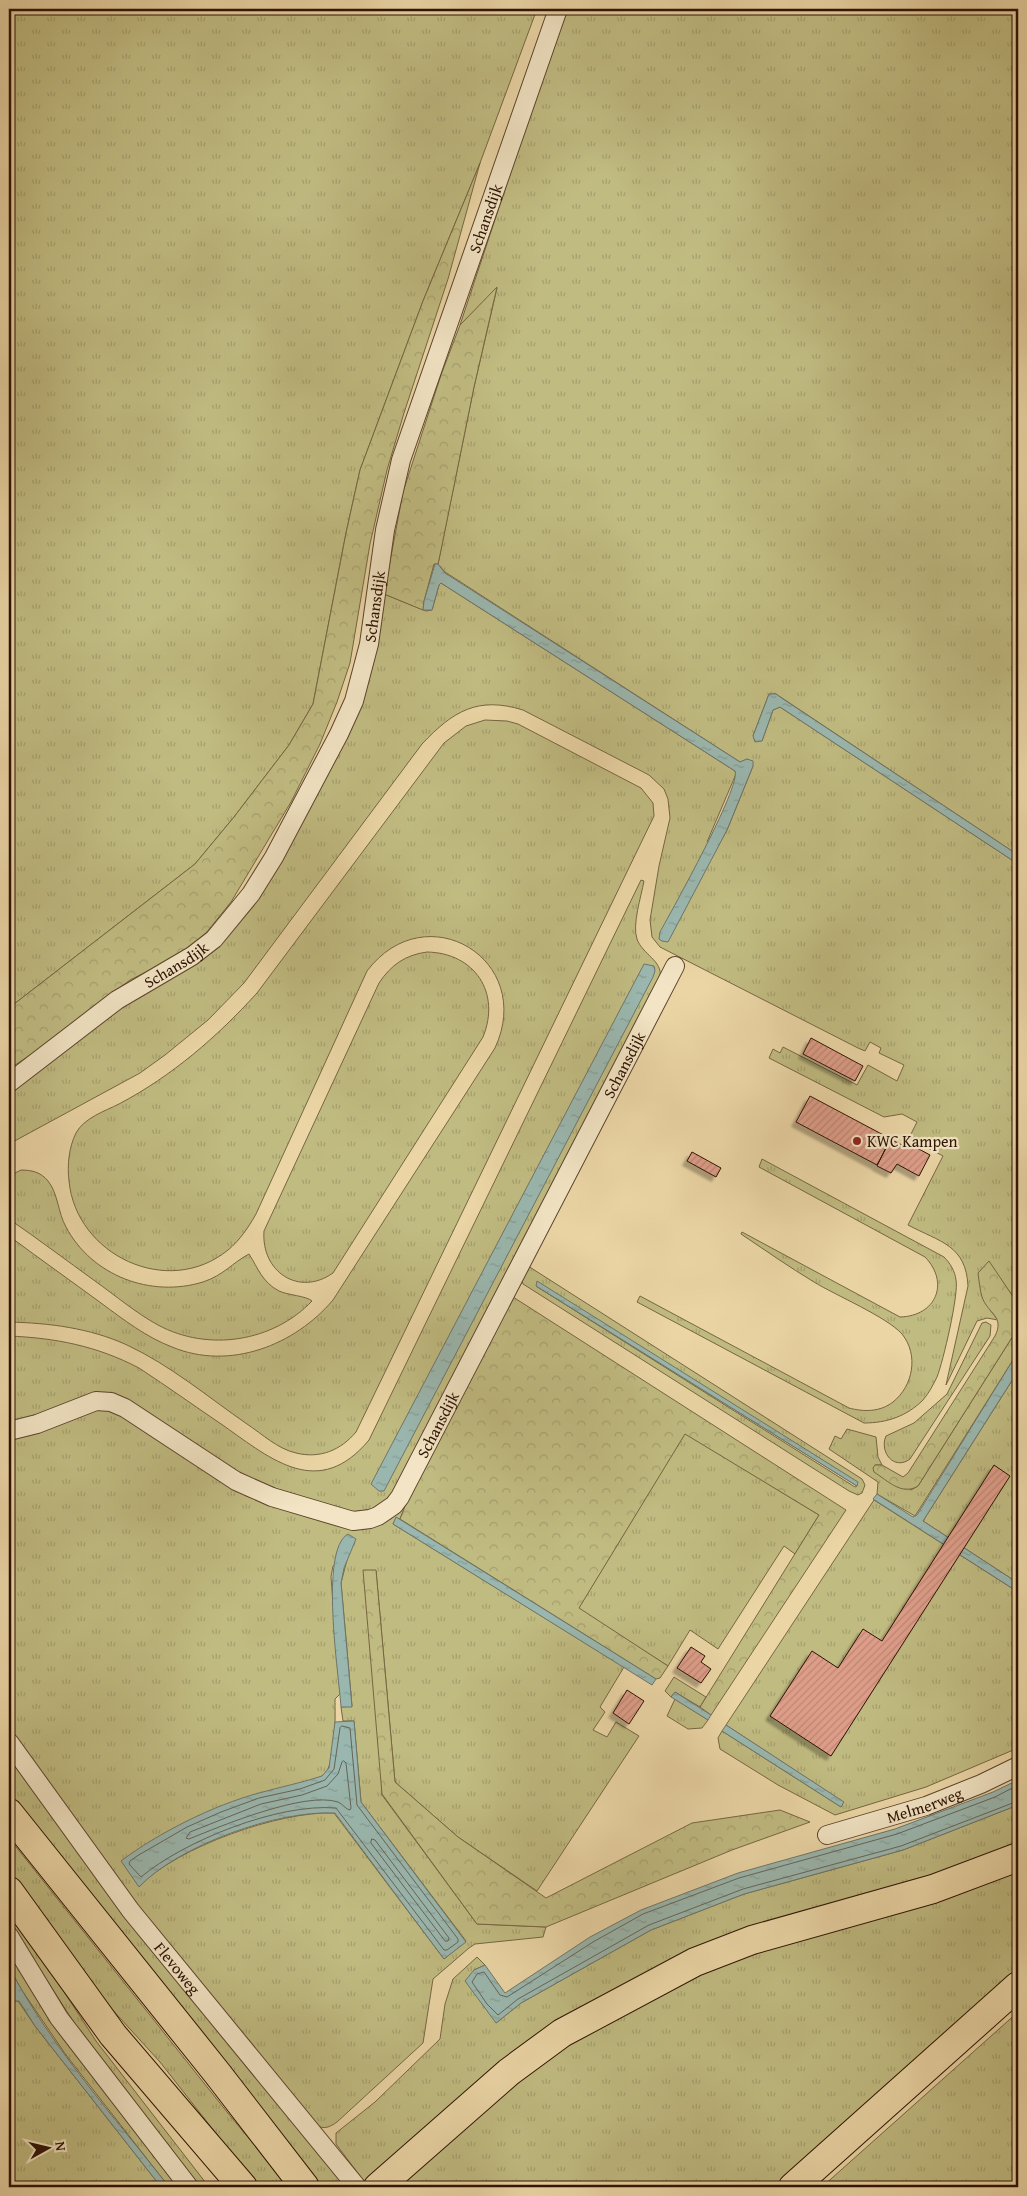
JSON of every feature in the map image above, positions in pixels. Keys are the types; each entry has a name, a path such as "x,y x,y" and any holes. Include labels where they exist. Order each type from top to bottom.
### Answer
{"highway":[{"path":"9,1813 305,2187"},
{"path":"378,2187 509,2072 562,2033 695,1962 752,1940 933,1888 1018,1857"},
{"path":"9,1891 113,2035 243,2187"},
{"path":"793,2187 1018,1986"},
{"path":"813,2187 1018,2005"}],"street":[{"name":"Schansdijk","path":"9,1084 118,1000 192,956 214,939 251,894 270,864 339,734 354,701 363,673 369,644 385,530 401,460 558,9"},
{"name":"Schansdijk","path":"9,1431 37,1424 89,1403 111,1402 125,1408 236,1481 261,1493 353,1521 370,1519 386,1511 400,1497 675,966"},
{"name":"Flevoweg","path":"9,1742 131,1911 358,2187"},
{"name":"Melmerweg","path":"827,1835 926,1806 981,1784 1018,1766"},
{"path":"9,1936 60,2018 190,2187"}],"green space":[{"path":"9,9 537,9 480,163 423,301 360,470 313,704 289,745 195,864 9,1008"},
{"path":"565,9 1018,9 1018,855 776,694 769,694 753,736 762,741 773,710 780,707 1018,864 1018,1304 988,1262 990,1310 998,1320 987,1318 977,1321 946,1385 968,1286 966,1272 957,1253 949,1246 908,1225 943,1156 909,1138 917,1122 902,1114 884,1117 769,1058 773,1049 780,1053 783,1047 857,1085 868,1065 897,1081 904,1065 879,1053 881,1048 870,1042 865,1051 858,1048 660,947 652,937 650,920 659,866 670,818 668,799 664,789 649,775 523,710 507,706 479,706 467,709 456,715 433,732 422,744 244,983 208,1020 140,1073 9,1144 9,1094 123,1006 220,945 258,899 362,704 377,646 384,594 426,611 432,610 441,583 735,771 736,774 707,842 715,851 727,830 753,766 748,759 740,762 445,572 438,564 474,387 497,288 460,325"},
{"path":"480,163 448,279 387,470 370,544 350,663 320,744 291,802 231,902 206,933 191,947 172,959 130,980 41,1048 9,1069 9,1008 195,864 289,745 313,704 360,470 423,301"},
{"path":"497,287 474,387 438,564 434,564 423,610 384,594 403,492 441,375 460,325"},
{"path":"485,720 507,721 518,724 641,788 653,803 654,816 356,1432 344,1444 322,1454 305,1455 289,1451 270,1441 174,1372 127,1345 99,1334 69,1328 9,1322 9,1236 135,1328 162,1343 194,1354 238,1355 281,1341 300,1330 318,1316 333,1300 495,1048 504,1016 501,988 488,964 468,947 444,938 418,938 391,948 367,971 256,1214 244,1234 228,1250 204,1264 179,1270 153,1269 129,1262 107,1248 88,1230 75,1207 68,1175 68,1162 72,1144 76,1133 84,1123 157,1081 210,1040 242,1009 257,993 444,743 466,726"},
{"path":"641,880 644,881 636,919 637,939 658,966 660,977 394,1492 375,1509 353,1512 264,1485 240,1474 129,1401 118,1396 100,1393 91,1395 43,1413 9,1423 9,1336 43,1339 76,1344 108,1354 139,1368 260,1451 296,1468 314,1471 332,1468 350,1458 369,1440"},
{"path":"427,952 444,954 459,960 471,968 480,978 486,991 489,1005 488,1021 483,1037 333,1273 320,1280 295,1281 276,1269 269,1258 265,1246 264,1231 379,983 388,971 405,958"},
{"path":"762,1159 944,1257 952,1267 956,1280 955,1299 940,1369 923,1400 917,1406 896,1418 881,1422 864,1423 637,1302 640,1296 849,1408 866,1410 883,1408 900,1395 909,1379 912,1361 911,1351 902,1334 895,1327 860,1306 814,1282 741,1234 742,1232 900,1317 923,1311 930,1304 938,1287 933,1267 925,1257 759,1167"},
{"path":"21,1170 36,1172 45,1178 54,1191 66,1227 77,1244 91,1259 125,1279 144,1285 163,1287 203,1282 249,1254 261,1274 273,1287 279,1291 312,1301 279,1326 259,1334 239,1338 218,1340 198,1338 177,1333 158,1325 134,1310 9,1219 9,1176"},
{"path":"989,1261 1018,1304 1018,1328 918,1486 906,1489 895,1486 874,1472 873,1468 875,1465 882,1465 903,1477 908,1473 998,1329 997,1319 982,1297 978,1273"},
{"path":"528,1266 862,1479 865,1485 862,1493 858,1495 849,1491 523,1284 521,1279","holes":["536,1286 857,1486 855,1487"]},
{"path":"513,1297 846,1510 711,1715 700,1707 819,1515 685,1434 579,1608 668,1666 660,1678 656,1679 400,1519 407,1501"},
{"path":"986,1322 991,1325 990,1336 910,1459 899,1463 889,1458 884,1442 886,1436 914,1423 947,1394 982,1323"},
{"path":"1018,1328 1018,1352 915,1516 877,1494 878,1482 829,1449 835,1436 841,1439 847,1429 876,1437 878,1457 882,1465 875,1465 911,1490 918,1486"},
{"path":"1018,1371 1018,1583 923,1521"},
{"path":"103,1409 120,1415 246,1496 342,1527 362,1529 382,1524 392,1518 407,1501 400,1519 396,1518 393,1524 624,1667 600,1707 605,1712 593,1730 607,1737 616,1722 639,1736 537,1891 458,1837 395,1782 376,1571 382,1795 477,1924 546,1927 543,1937 475,1944 433,1979 423,2043 337,2122 324,2128 316,2125 147,1918 9,1730 9,1440 39,1432 92,1411","holes":["348,1556 341,1583 352,1706 341,1707 343,1721 354,1721 361,1802 466,1941 444,1959 334,1813 286,1818 230,1834 178,1858 139,1886 134,1852 299,1784 316,1779 327,1771 333,1752 335,1699 340,1694 331,1577 333,1566"]},
{"path":"685,1433 819,1515 795,1554 784,1546 718,1649 690,1630 668,1666 578,1609"},
{"path":"874,1500 1018,1592 1018,1748 926,1787 835,1815 778,1785 720,1749 718,1738 722,1731 841,1807 843,1802 726,1725"},
{"path":"363,1570 376,1570 395,1782 458,1837 546,1898 692,1823 780,1810 810,1822 732,1850 546,1927 477,1924 382,1794"},
{"path":"674,1677 706,1697 700,1707 675,1692 671,1697 665,1691"},
{"path":"675,1699 708,1720 702,1728 688,1729 667,1716"},
{"path":"9,1755 309,2143 347,2187 319,2187 315,2185 9,1802"},
{"path":"1018,1805 1018,1852 570,2020 366,2184 336,2144 336,2133 375,2102 440,2039 445,2004 453,1979 477,1957 485,1965 474,1970 496,2023 521,2003 651,1930 744,1894 903,1850"},
{"path":"9,1838 289,2187 258,2187 160,2062 110,2007 9,1879"},
{"path":"1018,1864 1018,1978 783,2187 396,2187 514,2081 586,2027 704,1964"},
{"path":"9,1907 96,2041 209,2187 199,2187 88,2044 9,1922"},
{"path":"9,1950 180,2187 169,2187 66,2055 21,1989 9,1967"},
{"path":"9,2001 18,2001 35,2026 161,2187 9,2187"},
{"path":"1018,2012 1018,2187 822,2187"}],"water":[{"path":"435,564 438,564 445,573 740,762 747,759 753,761 753,766 727,830 668,942 659,939 660,932 691,876 728,800 734,782 735,771 441,583 432,610 423,610"},
{"path":"769,694 776,694 1018,855 1018,864 780,707 773,710 762,741 755,742 753,736"},
{"path":"644,964 654,966 653,977 384,1491 379,1491 371,1484"},
{"path":"537,1281 858,1482 857,1486 536,1286"},
{"path":"1018,1352 1018,1371 923,1521 1018,1583 1018,1592 873,1499 877,1494 913,1517 917,1515"},
{"path":"396,1517 656,1679 652,1685 393,1524"},
{"path":"348,1534 356,1539 344,1568 341,1583 352,1707 341,1707 333,1615 333,1587 334,1563 339,1545"},
{"path":"675,1692 711,1715 708,1720 671,1697"},
{"path":"354,1721 361,1802 466,1942 444,1959 335,1813 286,1817 231,1833 178,1857 139,1887 121,1861 169,1830 205,1812 242,1798 322,1776 329,1768 335,1722"},
{"path":"726,1725 844,1802 841,1807 722,1731"},
{"path":"1018,1780 1018,1805 903,1850 744,1894 651,1930 521,2003 496,2023 465,1981 474,1970 485,1965 505,1993 590,1937 641,1910 738,1873 895,1829 993,1792"},
{"path":"9,1967 26,1997 64,2053 169,2187 161,2187 35,2026 19,2001 9,2001"}],"building":[{"path":"811,1038 863,1066 855,1081 803,1054"},
{"path":"810,1096 891,1139 877,1165 796,1122"},
{"path":"890,1139 904,1146 906,1142 930,1155 919,1176 897,1164 891,1173 877,1166"},
{"path":"692,1152 721,1168 716,1177 687,1161"},
{"path":"994,1465 1010,1476 831,1756 770,1716 812,1651 838,1668 863,1629 882,1641"},
{"path":"691,1647 705,1656 701,1662 711,1669 701,1683 677,1668"},
{"path":"627,1690 644,1701 629,1724 613,1713"}],"place":[{"name":"KWC Kampen","path":"857,1141"}]}
